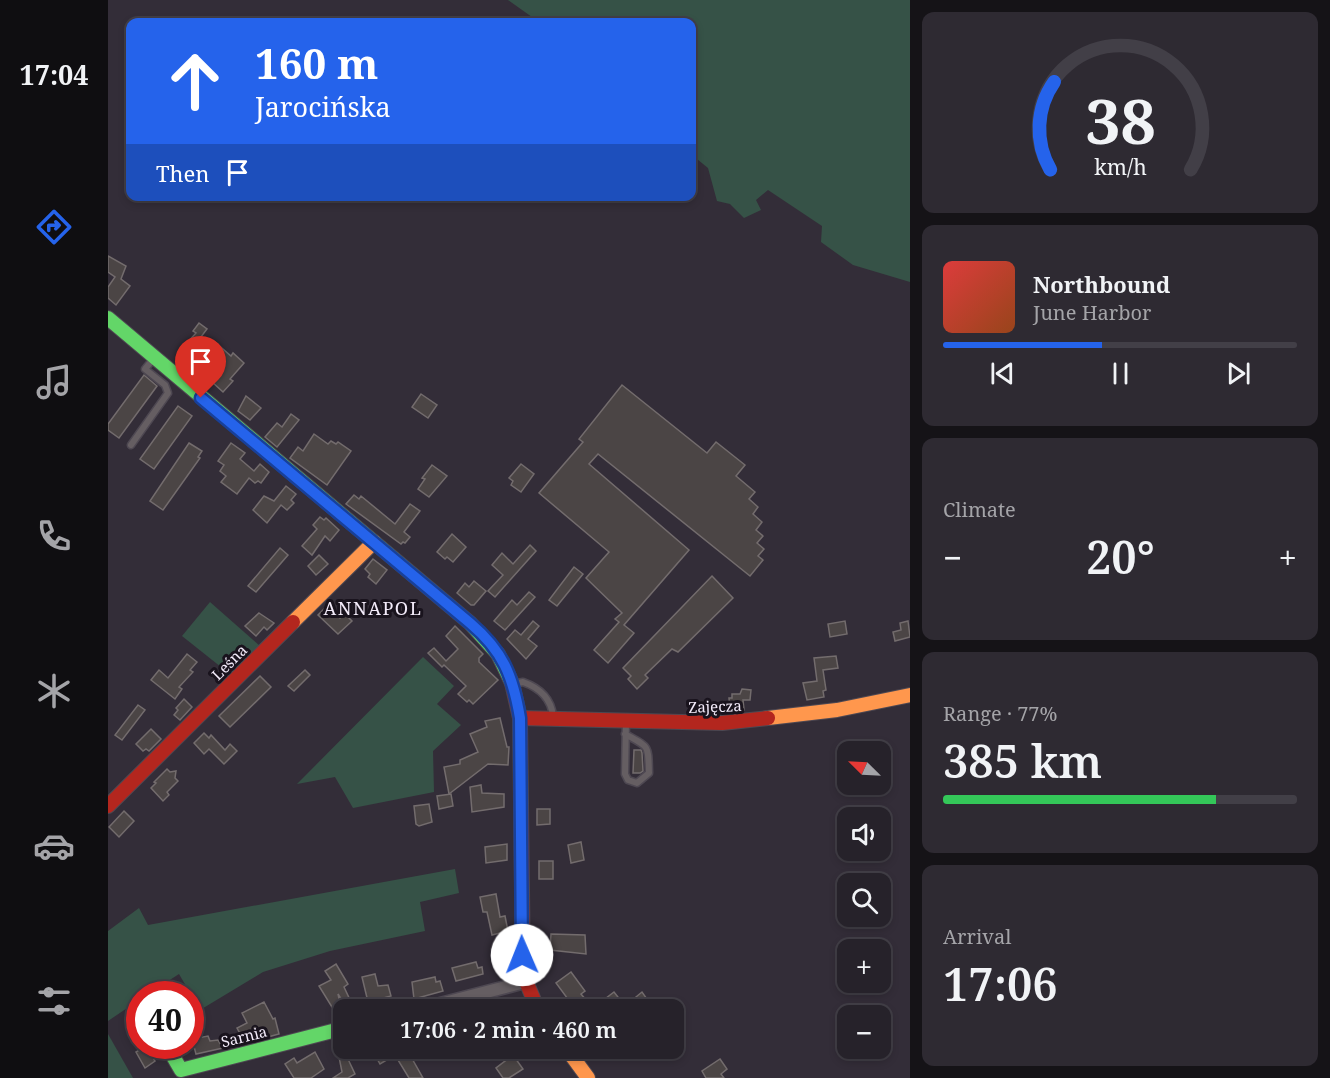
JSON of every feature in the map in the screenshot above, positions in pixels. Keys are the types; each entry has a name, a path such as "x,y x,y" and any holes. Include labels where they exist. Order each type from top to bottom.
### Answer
{"street":[{"path":"108,318 494,645 513,684 520,718 522,945 525,982 533,999"},
{"name":"Leśna","path":"108,806 374,542"},
{"name":"Zajęcza","path":"520,718 553,719 626,728 759,720 837,710 910,695"},
{"path":"459,999 525,982"},
{"name":"Sarnia","path":"174,1059 181,1070 333,1031"},
{"path":"573,1059 586,1078"}],"lane":[{"path":"132,445 168,393 165,385 145,369 154,358"},
{"path":"513,684 523,682 547,697 552,707 553,719"},
{"path":"626,728 644,743 648,750 649,773 637,783 628,780 625,774 626,728"}],"green space":[{"path":"508,0 910,0 910,282 853,265 821,242 822,226 768,190 756,200 761,210 744,218 730,204 717,201 708,168 696,158 696,18 533,18"},
{"path":"210,602 260,646 231,675 182,636"},
{"path":"423,657 454,686 437,704 461,725 433,751 434,792 353,808 335,777 297,784"},
{"path":"455,869 459,893 420,902 425,931 330,951 263,972 204,1008 204,981 183,981 179,974 168,981 126,981 126,1009 108,1021 108,931 139,908 148,925"},
{"path":"108,1034 133,1078 108,1078"}],"building":[{"path":"108,256 126,266 121,279 130,286 116,305 108,298 108,287 115,277 108,272"},
{"path":"199,323 207,329 185,358 179,352 196,333 193,331"},
{"path":"215,342 231,356 233,353 244,363 230,379 233,381 223,392 211,381 218,369 203,356"},
{"path":"144,375 157,386 119,438 108,430 108,424"},
{"path":"622,385 707,453 716,442 745,465 736,476 755,492 749,499 758,507 753,514 762,522 756,530 763,536 757,543 764,549 758,556 763,560 750,576 598,454 589,464 689,550 624,625 634,633 608,663 594,650 619,622 615,619 622,613 586,578 609,552 539,493 583,442 579,439"},
{"path":"421,394 437,405 428,418 412,407"},
{"path":"246,396 261,408 250,420 238,411"},
{"path":"178,406 192,416 154,469 140,459"},
{"path":"291,414 299,420 277,447 265,437 277,423 282,427"},
{"path":"314,434 328,444 331,441 336,444 338,442 351,451 327,485 290,458 298,447 303,451"},
{"path":"189,443 202,451 198,457 200,458 163,510 150,501"},
{"path":"231,443 245,453 240,459 254,471 260,464 269,472 261,483 258,481 255,483 249,478 237,494 221,482 226,476 220,471 224,465 218,461"},
{"path":"521,464 534,474 521,492 511,485 513,481 509,478"},
{"path":"432,465 447,476 429,497 418,489 425,479 422,478"},
{"path":"286,486 296,494 291,500 294,503 287,510 281,505 267,523 253,510 264,496 274,501"},
{"path":"354,495 359,499 361,496 395,524 410,504 420,511 404,532 410,537 405,543 401,544 346,504"},
{"path":"320,517 324,520 326,518 339,530 330,541 325,536 312,555 302,546 317,529 313,525"},
{"path":"452,534 466,547 453,562 437,552"},
{"path":"530,545 536,551 495,597 488,591 503,575 492,565 502,553 513,564"},
{"path":"280,548 288,555 256,592 248,586"},
{"path":"319,555 328,564 316,575 308,566"},
{"path":"373,559 387,570 376,584 368,577 370,574 365,569"},
{"path":"574,567 583,574 557,606 549,600"},
{"path":"712,576 733,598 678,652 672,649 645,675 648,678 637,689 628,679 631,676 623,668"},
{"path":"474,581 486,591 474,605 471,605 457,593 465,583 469,587"},
{"path":"529,592 535,597 505,630 494,621 512,600 517,605"},
{"path":"328,605 340,618 345,614 352,621 338,634 318,615"},
{"path":"259,613 274,623 267,630 264,627 256,636 245,626"},
{"path":"533,621 539,626 528,639 537,646 526,659 507,639 515,630 521,635"},
{"path":"845,621 847,634 830,637 828,624"},
{"path":"908,621 910,637 895,641 893,632 901,630 900,623"},
{"path":"455,626 483,654 479,662 498,680 473,704 458,694 466,686 428,653 434,648 446,661 458,649 446,636"},
{"path":"187,654 197,662 190,670 193,672 179,687 182,689 175,699 151,680 159,670 168,678"},
{"path":"836,656 838,668 823,670 826,690 823,691 824,697 807,700 803,683 817,681 814,658"},
{"path":"305,670 310,675 294,691 288,686"},
{"path":"260,676 271,687 230,727 219,716"},
{"path":"742,689 751,690 750,700 743,700 744,710 730,711 729,698 732,698 732,694 740,694"},
{"path":"184,699 192,707 180,720 174,715 178,710 176,708"},
{"path":"138,705 145,710 122,740 115,735"},
{"path":"500,718 507,747 509,747 508,765 488,764 449,794 444,767 460,764 460,760 478,752 470,734 487,727 485,721"},
{"path":"151,729 161,739 149,751 146,749 143,751 136,744"},
{"path":"204,733 209,738 211,735 225,750 230,744 237,751 224,764 209,749 204,754 194,743"},
{"path":"634,750 641,750 642,753 643,771 640,773 633,773"},
{"path":"167,769 170,772 176,771 175,778 178,781 167,792 169,795 163,801 151,788"},
{"path":"481,785 482,793 504,794 504,807 472,812 470,787"},
{"path":"451,794 453,806 439,809 437,796"},
{"path":"429,804 432,822 419,826 416,824 414,806"},
{"path":"537,809 550,809 550,824 537,825"},
{"path":"124,811 134,821 119,837 109,827"},
{"path":"581,842 584,860 571,863 568,845"},
{"path":"507,844 507,860 486,863 485,847"},
{"path":"539,861 553,861 553,879 539,879"},
{"path":"496,894 500,917 505,916 508,931 492,935 487,912 483,912 480,897"},
{"path":"551,934 585,935 586,954 550,950"},
{"path":"476,962 478,968 482,967 483,974 456,981 452,968"},
{"path":"336,964 348,984 344,987 350,999 341,999 338,994 339,999 333,999 333,1009 319,986 331,980 325,971"},
{"path":"571,972 585,991 581,994 585,999 568,999 556,983"},
{"path":"375,974 378,986 388,985 391,996 367,999 362,977"},
{"path":"435,977 436,982 440,981 443,991 414,999 412,982"},
{"path":"614,992 620,999 605,999"},
{"path":"642,992 647,999 634,999"},
{"path":"264,1002 273,1019 275,1018 279,1034 264,1038 262,1029 243,1039 237,1028 247,1023 242,1013"},
{"path":"208,1036 210,1041 218,1040 223,1048 204,1052 204,1037"},
{"path":"315,1052 324,1069 311,1078 294,1078 285,1064 294,1058 297,1063"},
{"path":"140,1059 154,1059 155,1061 145,1068"},
{"path":"339,1059 348,1059 355,1074 348,1078 333,1078 342,1072"},
{"path":"377,1059 388,1059 380,1064"},
{"path":"397,1059 412,1059 423,1078 409,1078"},
{"path":"508,1059 516,1059 523,1069 509,1078 503,1078 496,1068"},
{"path":"720,1059 727,1069 721,1074 724,1078 706,1078 702,1071"}],"traffic: fast":[{"path":"108,318 470,623 498,654 512,683"},
{"path":"175,1059 181,1070 333,1031"}],"traffic: slow":[{"path":"293,622 374,542"},
{"path":"768,718 837,710 910,695"},
{"path":"574,1059 588,1078"}],"traffic: jam":[{"path":"108,806 293,622"},
{"path":"512,683 520,718 523,974 533,999"},
{"path":"520,718 722,723 768,718"}],"district":[{"name":"ANNAPOL","path":"373,608"}],"route":[{"path":"201,398 479,630 494,645 509,672 520,718 522,955"}]}
